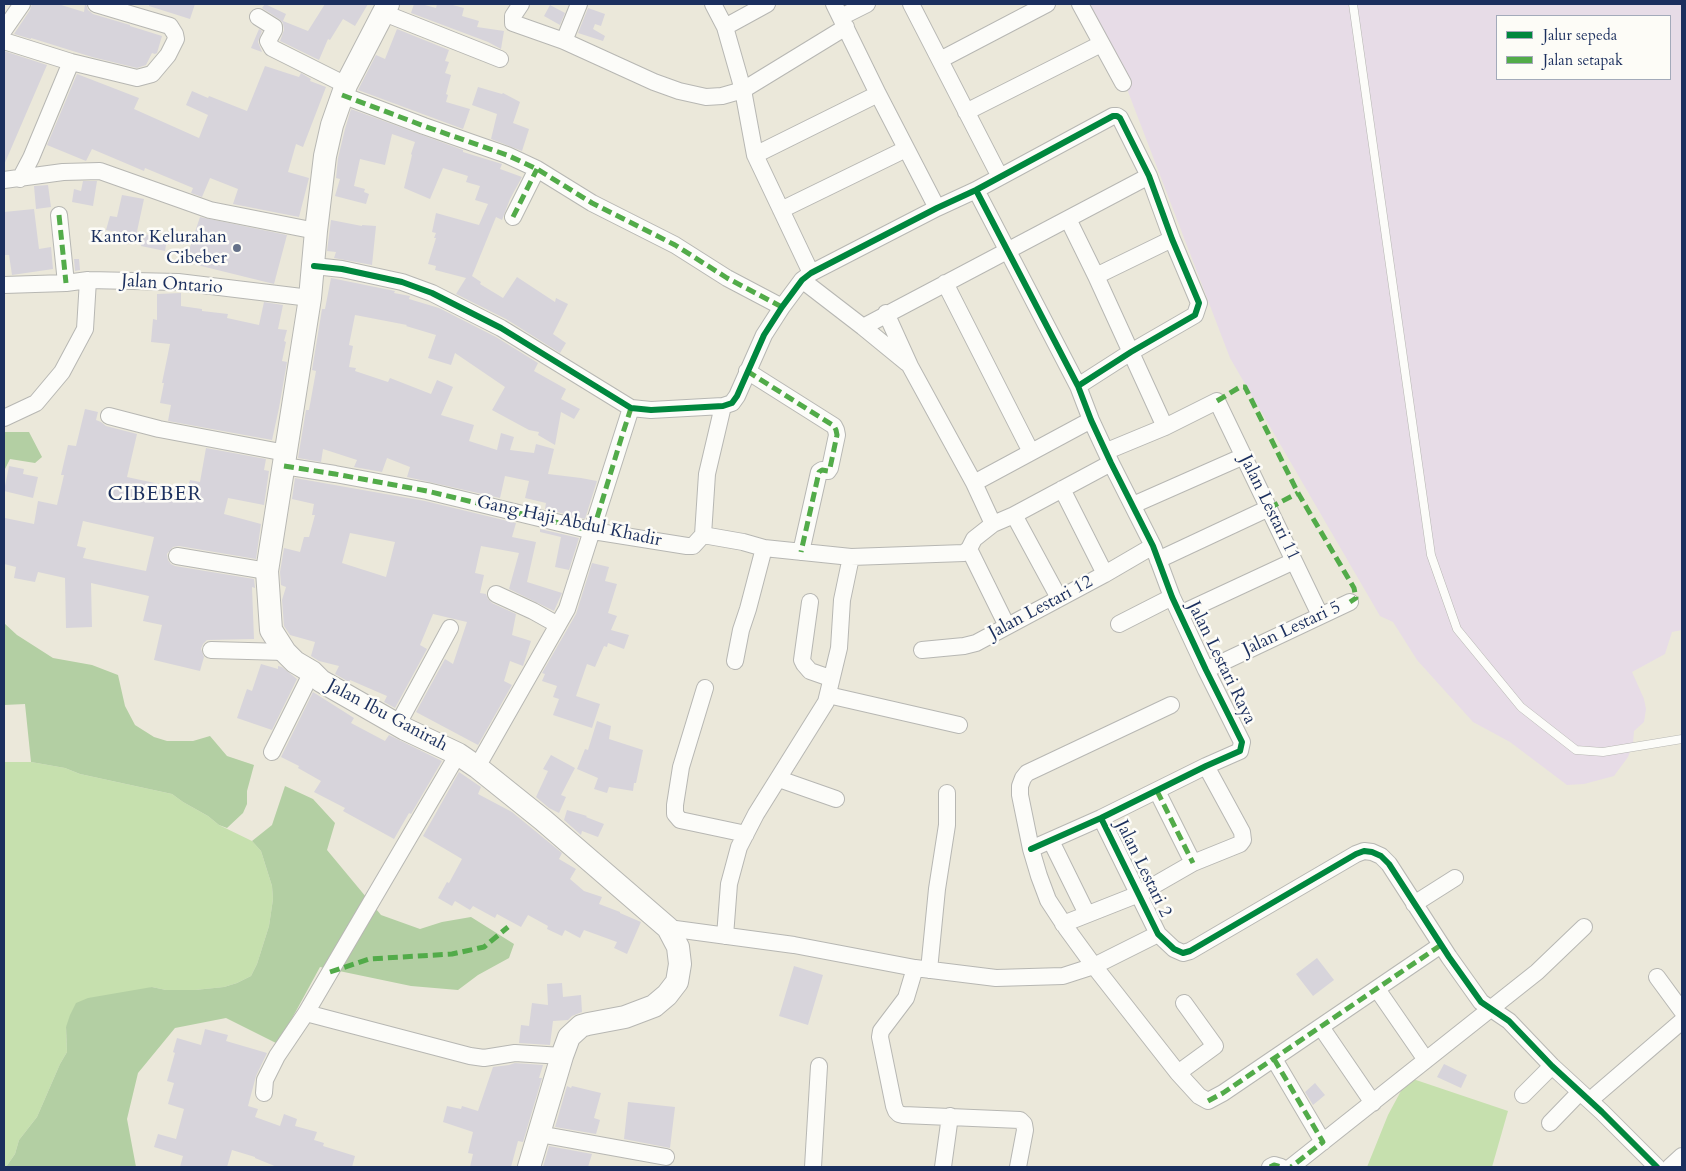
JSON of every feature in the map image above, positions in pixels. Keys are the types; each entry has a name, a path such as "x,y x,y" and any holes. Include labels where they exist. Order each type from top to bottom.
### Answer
{"main road":[{"name":"Jalan Ibu Ganirah","path":"386,8 344,90 332,125 325,156 310,298 267,572 271,630 285,652 295,662 312,672 321,681 347,697 458,754 478,767 543,820 668,928 678,947 680,964 677,982 667,995 654,1006 638,1013 581,1026 570,1037 562,1056 529,1167"}],"street":[{"path":"4,30 22,4"},
{"path":"4,41 71,62 137,78 152,74 157,70 176,39 170,26 96,4"},
{"path":"521,4 513,16 513,23 564,41 654,82 679,91 706,97 722,96 742,90 841,16 867,4"},
{"path":"564,41 579,4"},
{"path":"713,4 725,27 742,90 755,155 781,210 806,277 910,366"},
{"path":"725,27 767,4"},
{"path":"911,4 1000,177"},
{"path":"940,60 1047,4"},
{"path":"1080,4 1123,83"},
{"path":"386,8 500,59"},
{"path":"841,16 878,94 937,208"},
{"path":"258,17 274,27 268,41 272,48 344,90 424,126 507,155 537,169 592,202 675,244 727,278 782,307"},
{"path":"966,112 1101,44"},
{"path":"20,178 31,158 71,62"},
{"path":"755,155 878,94"},
{"path":"314,266 342,269 402,282 432,293 501,328 631,408 651,410 723,406 732,402 737,396 764,335 782,307 806,277 937,208 976,190 1113,116 1117,116 1120,118 1149,176 1172,239 1199,303 1195,315 1131,352 1078,386"},
{"path":"781,210 906,149"},
{"path":"513,216 537,169"},
{"path":"4,180 63,172 100,172 210,210 316,231"},
{"path":"862,326 1149,176"},
{"name":"Jalan Lestari Raya","path":"976,190 1078,386 1091,420 1156,553 1172,597 1242,742 1240,751 1102,818 1032,848"},
{"path":"59,215 66,283"},
{"path":"723,406 707,474 703,535 764,548 851,557 960,554 966,552 974,538 993,524 1062,489 1109,457 1165,426 1068,219"},
{"path":"1096,276 1172,239"},
{"path":"4,418 36,403 62,372 85,329 88,280"},
{"name":"Jalan Ontario","path":"4,285 66,283 88,280 178,282 310,298"},
{"path":"945,283 1030,452"},
{"path":"886,313 910,366 974,483 993,524"},
{"path":"747,371 834,426 838,435 830,468 828,471 822,470 819,472 801,552"},
{"name":"Jalan Lestari 11","path":"1165,426 1217,401 1320,615"},
{"path":"478,767 567,608 631,408"},
{"name":"Gang Haji Abdul Khadir","path":"109,416 159,430 285,459 335,474 426,491 593,531 687,546 693,546 703,535"},
{"path":"974,483 1091,420"},
{"path":"1133,505 1244,456"},
{"path":"1062,489 1105,574"},
{"name":"Jalan Lestari 12","path":"922,650 976,643 1105,574 1269,508"},
{"path":"1014,515 1059,598"},
{"path":"735,661 741,630 764,548"},
{"path":"969,548 1007,626"},
{"path":"177,556 267,572"},
{"path":"725,936 729,884 739,848 756,814 826,702 839,648 842,600 851,557"},
{"path":"1180,614 1294,561"},
{"path":"496,594 558,625"},
{"path":"1119,624 1172,597"},
{"path":"810,602 802,660 810,671 829,686 958,725"},
{"name":"Jalan Lestari 5","path":"1206,670 1350,602"},
{"path":"398,724 450,628"},
{"path":"211,650 285,652"},
{"path":"272,752 312,672"},
{"path":"705,688 681,767 675,814 680,820 746,834"},
{"path":"1171,705 1027,773 1020,786 1020,795 1039,876 1048,900 1094,966 1198,1096 1208,1101 1216,1098 1441,945"},
{"path":"264,1093 265,1080 277,1056 306,1013 458,754"},
{"path":"1063,924 1139,894 1193,864 1240,844 1244,836 1206,766"},
{"path":"779,779 836,799"},
{"path":"1157,791 1193,864"},
{"path":"947,793 947,825 922,969 906,998 881,1031 880,1037 894,1106 899,1114 1020,1120 1024,1124 1025,1130 1018,1167"},
{"name":"Jalan Lestari 2","path":"1102,818 1158,934"},
{"path":"1051,841 1087,914"},
{"path":"668,928 794,945 922,969 996,978 1064,976 1094,966 1158,934 1174,949 1183,953 1190,951 1356,854 1364,851 1372,852 1381,856 1389,864 1441,945 1481,1002 1509,1021 1552,1066 1588,1094 1657,1167"},
{"path":"1414,904 1455,878"},
{"path":"1291,1167 1537,972 1584,927"},
{"path":"1657,977 1682,1011"},
{"path":"1376,989 1426,1060"},
{"path":"1178,1073 1215,1046 1184,1003"},
{"path":"306,1013 470,1056 484,1058 515,1053 562,1056"},
{"path":"1550,1123 1682,1021"},
{"path":"1321,1027 1374,1103"},
{"path":"1274,1059 1323,1142"},
{"path":"813,1167 819,1066"},
{"path":"1523,1095 1552,1066"},
{"path":"943,1167 950,1116"},
{"path":"539,1134 666,1157"},
{"path":"1670,1167 1682,1156"},
{"path":"1270,1167 1274,1165 1281,1167"}],"lane":[{"path":"1354,4 1431,555 1457,629 1521,708 1576,750 1603,752 1682,739"}],"shaded area":[{"path":"1086,4 1682,4 1682,630 1672,632 1665,654 1632,672 1644,699 1646,709 1644,722 1634,731 1633,744 1628,757 1614,776 1584,784 1567,785 1510,742 1473,722 1417,660 1393,622 1380,616 1230,358 1114,55"}],"green space":[{"path":"4,432 29,432 42,457 35,463 10,459 4,471"},
{"path":"4,623 17,635 53,658 92,665 118,675 125,706 135,725 154,737 167,741 193,741 210,736 227,756 254,765 247,791 247,804 243,813 227,828 219,825 172,794 80,774 65,768 31,762 25,704 4,705"},
{"path":"4,762 31,762 65,768 80,774 172,794 219,825 252,841 261,851 272,886 273,899 269,926 257,964 251,976 224,987 166,990 152,987 66,1027 67,1052 37,1117 19,1140 15,1154 6,1167 4,1167"},
{"path":"285,786 313,799 335,823 327,850 381,915 420,929 442,922 471,917 514,944 509,958 478,975 458,990 411,986 320,967 278,1044 226,1018 175,1028 138,1073 127,1119 136,1167 6,1167 15,1154 19,1140 37,1117 67,1052 66,1027 76,1003 88,998 152,987 166,990 195,990 224,987 251,976 257,964 269,926 273,899 272,886 261,851 252,841 272,825"},
{"path":"1413,1079 1508,1111 1492,1167 1367,1167 1388,1115 1402,1089"}],"building":[{"path":"32,4 58,4 84,12 86,4 88,10 93,14 162,36 157,53 152,53 146,65 137,68 14,34"},
{"path":"149,4 195,4 190,19 149,6"},
{"path":"265,4 286,14 283,21 308,31 325,4 368,4 355,26 343,19 330,40 328,39 319,60 280,41 284,30 283,23 262,8"},
{"path":"414,4 436,8 437,4 449,4 464,8 462,16 479,21 477,27 504,31 501,49 488,42 411,13"},
{"path":"550,5 565,13 560,25 544,16"},
{"path":"588,8 605,14 601,26 595,24 593,29 605,36 603,41 578,33"},
{"path":"259,29 262,31 258,42 262,52 251,48"},
{"path":"397,29 449,50 445,61 449,62 445,73 451,75 446,102 470,109 463,129 358,90 376,55 385,59"},
{"path":"4,51 47,65 4,165"},
{"path":"265,66 299,77 301,73 311,79 310,81 326,87 303,147 296,144 288,172 309,178 299,217 233,204 238,189 210,178 202,197 191,193 193,188 145,168 144,171 92,149 86,161 47,145 77,74 139,98 134,109 199,138 208,115 186,105 192,91 247,111"},
{"path":"478,87 503,93 520,102 513,123 529,129 522,151 491,139 497,114 472,105"},
{"path":"351,109 463,150 463,152 502,164 500,169 522,177 510,199 502,220 496,217 472,276 481,282 480,284 503,298 517,277 555,302 556,298 568,304 553,334 566,343 560,353 506,319 456,294 466,278 435,270 436,266 428,264 436,238 434,238 436,233 432,232 436,213 479,225 488,204 475,200 480,186 466,182 468,176 443,168 430,199 404,188 415,142 392,134 385,165 360,159 354,186 365,189 364,192 369,194 366,204 335,196 340,179 336,178 338,158"},
{"path":"83,181 97,181 93,206 72,202 74,189 81,191"},
{"path":"48,185 51,207 36,209 34,186"},
{"path":"122,195 144,199 136,236 106,230 110,216 117,217"},
{"path":"34,209 39,249 51,247 53,269 12,275 9,255 4,255 4,212"},
{"name":"Kantor Kelurahan Cibeber","path":"200,217 287,235 274,284 185,262"},
{"path":"331,220 362,226 376,226 372,265 334,258 336,252 327,251"},
{"path":"144,234 167,239 165,251 141,246"},
{"path":"74,259 79,259 80,270 75,271"},
{"path":"331,278 395,291 394,293 410,296 409,299 439,308 496,337 538,363 534,371 566,389 561,399 580,409 574,419 561,412 555,445 538,435 539,432 529,430 492,410 505,387 455,353 451,365 428,358 436,335 407,325 355,315 349,345 353,346 349,367 356,368 355,371 388,382 390,378 431,394 437,380 453,387 441,415 474,425 469,441 497,450 501,433 514,437 510,450 534,453 536,444 554,449 548,474 597,481 585,519 545,509 546,503 525,498 529,481 505,476 500,498 407,477 410,467 387,458 382,472 354,467 357,460 323,449 321,462 298,458 306,410 309,410 316,371 312,370 322,309 325,309"},
{"path":"181,293 181,306 228,314 227,318 259,325 264,302 283,305 278,329 287,330 282,361 287,362 272,440 168,421 171,405 160,403 170,344 151,342 153,319 157,320 157,294"},
{"path":"85,409 98,412 96,420 106,426 137,434 127,477 187,490 190,480 200,482 206,448 266,459 264,470 269,471 264,505 228,498 224,514 261,524 256,559 179,546 173,547 167,554 168,560 175,566 254,579 255,588 252,587 254,639 207,640 201,649 204,657 200,671 154,660 162,625 143,621 149,596 91,583 92,627 66,628 65,578 38,572 35,582 14,578 16,567 4,564 5,518 34,524 38,501 57,505 68,445 76,446","holes":["83,521 154,537 146,571 83,558 86,548 77,546"]},
{"path":"9,466 24,469 23,474 38,477 33,498 4,491"},
{"path":"295,478 425,501 516,523 512,537 536,542 527,582 562,593 554,611 509,589 519,553 481,546 475,573 484,575 480,593 486,594 492,603 516,614 512,635 531,641 523,666 510,661 504,681 512,685 478,745 416,712 445,659 453,664 467,622 433,614 420,645 427,649 395,708 384,702 387,696 350,680 349,682 335,674 339,666 319,661 311,656 315,642 290,635 284,626 282,600 286,587 281,585 280,572 284,548 300,552 304,537 309,537 315,515 312,515 314,504 292,499","holes":["350,533 395,542 386,577 342,563"]},
{"path":"540,529 579,538 569,570 555,567 561,537 540,532"},
{"path":"592,563 609,567 605,581 617,584 608,613 617,616 611,630 629,635 624,649 608,643 607,647 604,646 595,667 587,664 576,696 600,704 592,728 553,715 559,699 553,697 557,686 542,681 545,674 542,673 576,614"},
{"path":"261,664 278,669 278,666 282,667 297,679 272,730 237,718 247,689 252,691"},
{"path":"313,692 354,718 351,723 385,741 389,735 442,761 394,839 343,811 345,808 314,792 321,781 298,768 299,766 281,757"},
{"path":"597,721 611,726 609,739 643,750 633,791 609,787 607,793 594,789 598,778 577,769 585,749 588,750"},
{"path":"551,755 575,768 561,795 566,797 559,813 549,808 536,797 548,771 543,769"},
{"path":"459,772 481,787 478,794 512,812 562,853 559,859 576,869 570,879 584,891 602,897 599,904 641,922 627,954 614,948 617,942 584,930 580,938 565,930 562,936 547,929 548,926 528,915 521,927 497,914 495,918 473,906 470,910 455,901 452,906 438,898 447,882 449,883 462,859 423,836"},
{"path":"567,810 604,824 598,837 582,831 581,835 564,820"},
{"path":"1317,958 1334,980 1313,996 1296,974"},
{"path":"794,966 823,975 808,1025 779,1016"},
{"path":"562,983 563,997 581,995 582,1012 568,1020 553,1021 550,1045 519,1043 521,1025 529,1026 532,1003 548,1005 547,984"},
{"path":"205,1029 228,1035 226,1041 267,1053 256,1076 248,1106 258,1109 255,1117 280,1126 284,1114 297,1119 295,1126 317,1132 314,1140 324,1143 323,1146 355,1156 352,1167 277,1167 255,1157 232,1150 227,1167 180,1167 183,1156 154,1147 158,1134 176,1139 184,1109 168,1104 174,1083 167,1081 177,1038 201,1045"},
{"path":"515,1063 543,1065 539,1078 542,1078 523,1142 518,1141 511,1167 470,1167 473,1154 468,1153 473,1132 443,1122 447,1106 461,1109 462,1106 478,1111 493,1067"},
{"path":"1444,1064 1467,1075 1461,1088 1437,1077"},
{"path":"1315,1083 1325,1095 1313,1105 1305,1092"},
{"path":"567,1086 601,1093 594,1118 600,1120 596,1134 555,1127"},
{"path":"628,1102 675,1107 670,1148 624,1139"},
{"path":"549,1146 592,1154 588,1167 543,1167"}],"marked path":[{"path":"342,95 507,155 537,169 592,203 675,245 727,278 782,307"},
{"path":"513,217 537,169"},
{"path":"59,215 66,283"},
{"path":"747,371 834,426 836,430 837,435 830,468 828,471 822,470 819,472 801,552"},
{"path":"1217,401 1240,387 1245,387 1298,493 1354,588 1356,598 1350,602"},
{"path":"284,466 427,491 593,531 631,408"},
{"path":"1269,508 1298,493"},
{"path":"1157,791 1193,863"},
{"path":"330,972 369,959 452,954 484,947 508,927"},
{"path":"1208,1101 1223,1093 1441,945"},
{"path":"1274,1059 1323,1142 1291,1167"},
{"path":"1270,1167 1274,1165 1281,1167"}],"cycle path":[{"path":"314,266 342,269 402,282 432,293 501,328 631,408 651,410 723,406 732,403 737,396 764,335 802,280 811,273 976,190 1113,116 1117,116 1120,118 1149,176 1172,239 1199,303 1195,315 1131,352 1078,386"},
{"path":"976,190 1078,386 1111,463 1153,546 1172,597 1242,742 1240,751 1101,818 1031,849"},
{"path":"1101,818 1158,934 1174,949 1183,953 1190,951 1356,854 1364,851 1381,856 1389,864 1449,957 1481,1002 1509,1021 1552,1066 1602,1112 1657,1167"}],"place":[{"name":"Kantor Kelurahan Cibeber","path":"237,248"}],"district":[{"name":"CIBEBER","path":"155,495"}]}
